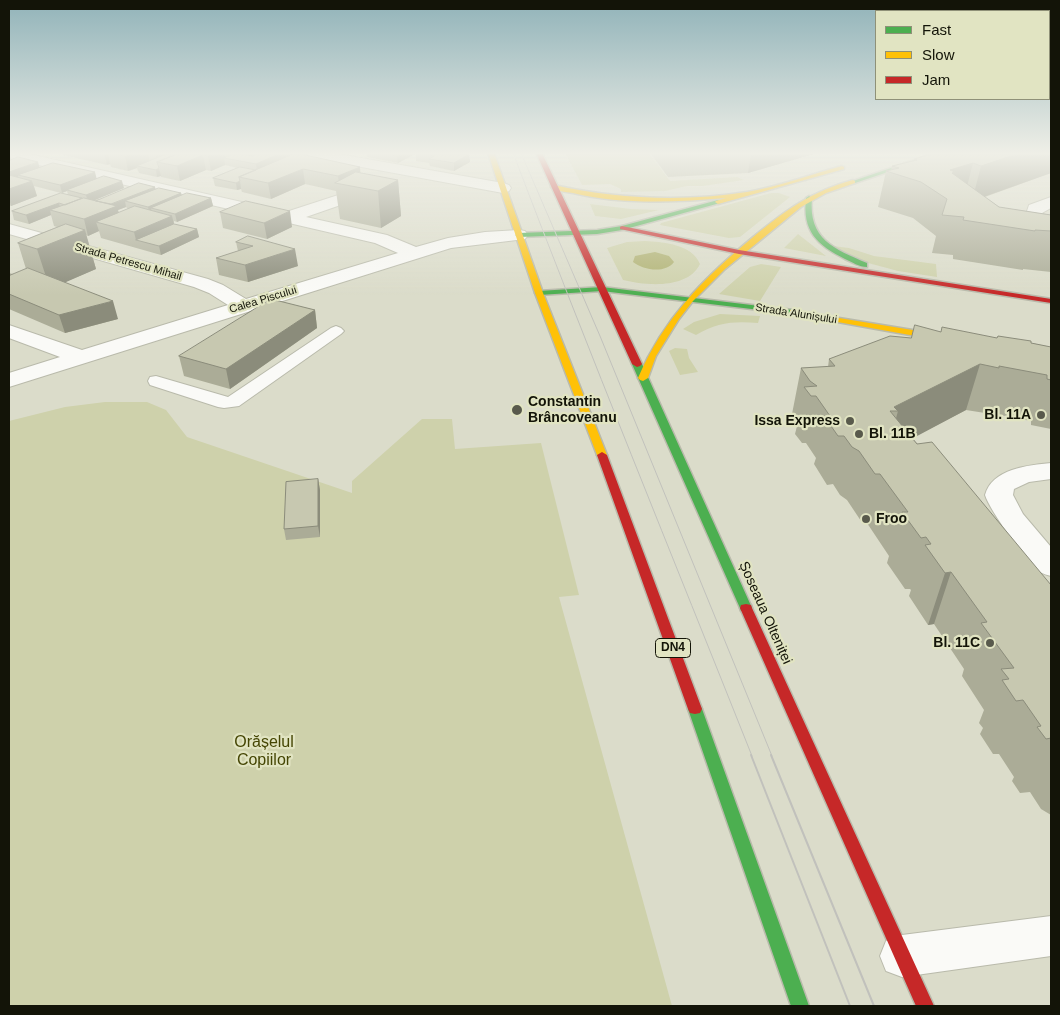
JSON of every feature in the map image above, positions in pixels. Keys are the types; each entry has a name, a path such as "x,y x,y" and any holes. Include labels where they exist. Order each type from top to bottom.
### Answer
{"main road":[{"name":"DN4","path":"507,200 539,293 626,517 800,1006"},
{"name":"Șoseaua Olteniței","path":"560,200 643,378 925,1006"},
{"path":"631,200 660,200"},
{"path":"519,235 575,233 622,228 723,200"},
{"path":"643,378 663,335 691,299 739,252 806,200"},
{"path":"808,200 804,215 806,222 821,239 847,257 899,278"},
{"path":"622,228 739,252 1051,302"},
{"name":"Strada Alunișului","path":"539,293 602,290 691,299 785,311 965,342"}],"street":[{"path":"214,200 381,239 415,253"},
{"path":"288,217 339,200"},
{"path":"1051,202 1035,209 1034,214 1041,222 1051,228"},
{"name":"Strada Petrescu Mihail","path":"9,228 201,283 216,289 243,306"},
{"name":"Calea Piscului","path":"9,380 460,240 485,236 519,235"},
{"path":"9,331 81,357"},
{"path":"1051,471 1034,472 1009,481 1002,486 998,493 1000,502 1007,512 1051,566"},
{"path":"902,956 1051,936"}],"lane":[{"path":"156,382 224,403 233,402 336,332"}],"green space":[{"path":"744,200 786,200 740,237 729,238 660,225 661,223"},
{"path":"590,204 659,210 621,219 595,216"},
{"path":"798,234 826,256 784,248"},
{"path":"627,242 668,243 684,248 696,257 700,264 694,272 677,282 643,284 623,280 607,248"},
{"path":"833,246 849,248 874,256 936,264 937,277 898,271 857,260"},
{"path":"761,264 781,267 760,301 719,294 750,267"},
{"path":"720,314 760,316 758,323 726,323 711,327 696,335 683,329 694,322"},
{"path":"675,348 687,349 689,358 698,372 680,375 669,351"},
{"name":"Orășelul Copiilor","path":"105,402 147,402 166,410 187,437 352,493 352,481 422,419 452,419 455,449 541,443 579,595 559,597 672,1006 9,1006 9,421 65,407"}],"shaded area":[{"path":"655,252 669,256 674,262 665,268 648,269 633,262 635,256"}],"building":[{"path":"41,200 76,200 65,205 59,203 26,215 12,211"},
{"path":"77,200 94,200 117,206 84,219 50,210"},
{"path":"98,200 120,200 111,204 96,201"},
{"path":"127,200 164,200 148,207 125,201"},
{"path":"169,200 206,200 175,214 151,208"},
{"path":"947,200 990,200 999,207 1051,215 1051,231 1035,231 963,220 964,217 942,215"},
{"path":"246,201 290,211 264,223 220,212"},
{"path":"135,206 172,216 134,232 96,222"},
{"path":"66,224 85,230 37,249 18,243"},
{"path":"174,224 197,229 159,246 136,240"},
{"path":"248,236 295,249 245,265 216,258 253,246 236,242"},
{"path":"28,268 113,301 59,315 9,294 9,276"},
{"path":"271,299 315,310 226,369 179,356"},
{"path":"915,325 941,332 942,327 997,338 998,336 1031,341 1031,343 1051,347 1051,380 1047,379 1047,375 980,364 894,407 898,411 890,411 917,444 932,442 1051,585 1051,738 1046,739 1037,727 1041,726 1023,700 1016,701 1002,680 1009,679 1001,669 1014,668 981,623 987,622 951,572 945,573 925,545 931,544 926,537 921,538 902,512 908,512 880,474 875,474 859,451 852,447 844,436 838,436 824,416 830,416 816,396 811,396 804,387 817,386 810,381 801,368 835,366 829,359 890,336 911,338"},
{"path":"318,479 318,526 284,529 286,482"}],"tram line":[{"path":"531,200 752,756"},
{"path":"541,200 600,336 772,756"},
{"path":"751,755 850,1006"},
{"path":"771,755 874,1006"}],"traffic: fast":[{"path":"809,200 809,223 814,233 831,248 864,265"},
{"path":"519,235 597,232 622,228 718,202"},
{"path":"539,293 602,289 793,312"},
{"path":"637,364 746,608"},
{"path":"695,709 800,1006"}],"traffic: slow":[{"path":"507,200 539,293 602,455"},
{"path":"718,202 724,200"},
{"path":"643,378 663,336 690,300 723,267 758,237 807,200"},
{"path":"793,312 949,339"}],"traffic: jam":[{"path":"561,200 637,364"},
{"path":"622,228 739,252 1051,301"},
{"path":"602,455 695,709"},
{"path":"746,608 925,1006"}],"place":[{"name":"Constantin Brâncoveanu","path":"517,410"},
{"name":"Bl. 11A","path":"1041,415"},
{"name":"Issa Express","path":"850,421"},
{"name":"Bl. 11B","path":"859,434"},
{"name":"Froo","path":"866,519"},
{"name":"Bl. 11C","path":"990,643"}]}
